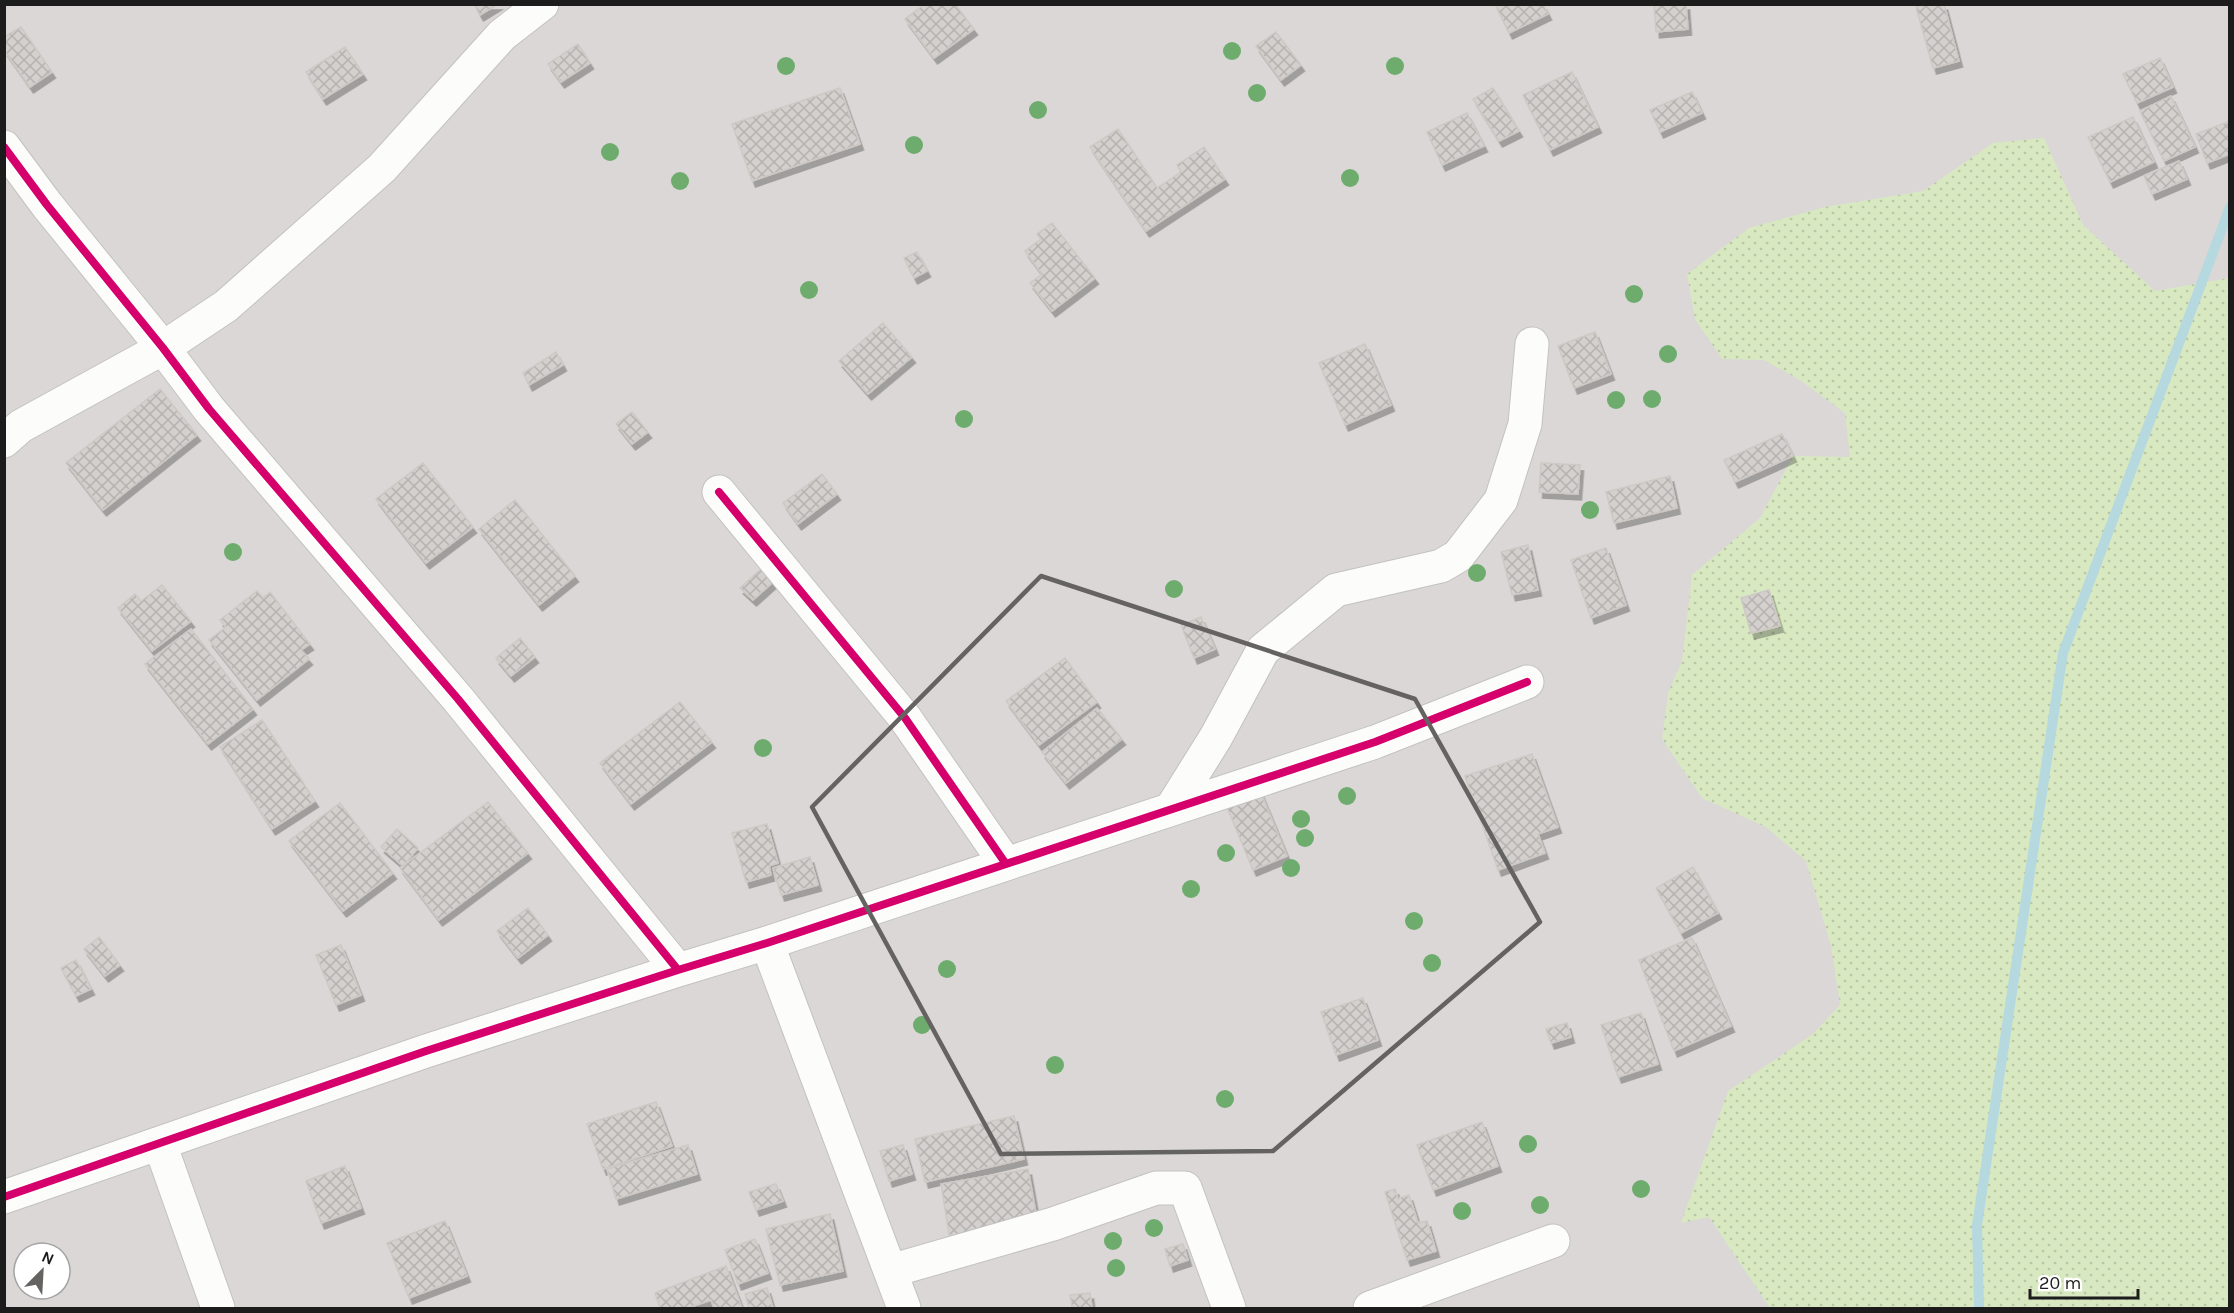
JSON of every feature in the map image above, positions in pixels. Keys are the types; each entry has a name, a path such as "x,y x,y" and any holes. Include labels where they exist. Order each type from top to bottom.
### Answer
{"street":[{"path":"4,441 21,426 164,348 226,306 382,168 502,35 542,4"},
{"path":"4,147 47,205 164,348 209,409 458,699 678,970"},
{"path":"1171,809 1216,737 1263,650 1336,590 1442,566 1458,556 1501,500 1525,424 1532,344"},
{"path":"719,492 905,718 1006,864"},
{"path":"4,1197 426,1051 767,943 1376,742 1527,682"},
{"path":"767,943 904,1308"},
{"path":"160,1144 218,1308"},
{"path":"890,1271 1053,1224 1156,1188 1185,1188 1229,1308"},
{"path":"1370,1308 1553,1241"}],"highlighted area":[{"path":"1041,576 1415,699 1540,922 1273,1151 1001,1154 812,807"}],"shaded area":[{"path":"5,5 2229,5 2229,1308 5,1308"}],"green space":[{"path":"2044,138 2083,225 2155,291 2229,278 2229,1308 1770,1308 1709,1217 1681,1223 1728,1091 1813,1034 1840,1005 1831,946 1806,861 1766,827 1702,798 1662,739 1668,693 1682,661 1692,575 1760,518 1793,456 1850,457 1845,413 1800,380 1764,360 1722,359 1695,319 1687,274 1749,228 1825,207 1923,191 1993,143"}],"building":[{"path":"474,4 498,4 480,15"},
{"path":"925,4 955,4 974,29 934,58 905,19"},
{"path":"1495,4 1543,4 1548,14 1509,33"},
{"path":"1654,4 1686,4 1688,29 1656,32"},
{"path":"1925,4 1944,4 1959,61 1933,68 1916,7"},
{"path":"21,27 52,72 30,87 4,50 4,37"},
{"path":"1276,32 1301,65 1281,80 1256,46"},
{"path":"578,44 590,63 561,82 548,64"},
{"path":"345,47 363,74 323,99 306,72"},
{"path":"2160,58 2173,87 2137,103 2123,74"},
{"path":"1572,72 1598,127 1550,150 1523,95"},
{"path":"840,88 860,144 752,181 732,124"},
{"path":"1493,88 1519,131 1499,141 1473,99"},
{"path":"1692,92 1702,113 1660,132 1650,110"},
{"path":"2171,96 2195,147 2164,161 2140,111"},
{"path":"1467,113 1484,146 1442,165 1427,132"},
{"path":"2133,117 2154,162 2110,182 2088,137"},
{"path":"2230,121 2230,154 2207,163 2196,134"},
{"path":"1118,129 1157,188 1181,172 1177,165 1204,147 1225,179 1146,231 1090,147"},
{"path":"2179,161 2187,179 2152,194 2144,176"},
{"path":"1052,223 1095,278 1052,311 1030,283 1042,274 1025,251 1041,239 1037,234"},
{"path":"917,252 927,271 914,278 904,258"},
{"path":"883,323 912,357 868,394 839,361"},
{"path":"1595,332 1611,374 1574,388 1558,346"},
{"path":"1365,344 1391,405 1345,425 1319,363"},
{"path":"556,352 563,365 529,385 523,373"},
{"path":"160,389 197,435 103,510 66,463"},
{"path":"632,412 648,432 632,444 616,424"},
{"path":"1782,434 1793,456 1735,482 1724,460"},
{"path":"423,463 473,527 426,563 376,499"},
{"path":"1541,463 1580,465 1578,494 1539,492"},
{"path":"822,474 837,494 798,524 783,503"},
{"path":"1670,476 1677,508 1614,523 1606,492"},
{"path":"515,500 575,576 539,605 479,529"},
{"path":"1528,545 1538,590 1512,595 1501,552"},
{"path":"1606,548 1626,605 1591,618 1571,560"},
{"path":"761,569 773,582 753,600 740,588"},
{"path":"162,585 191,621 152,651 118,608 135,594 141,601"},
{"path":"1769,590 1780,626 1751,633 1741,598"},
{"path":"257,591 263,598 270,592 310,644 301,650 309,659 257,700 209,640 226,627 220,620"},
{"path":"1201,617 1215,649 1194,658 1181,625"},
{"path":"191,629 253,709 208,744 145,664"},
{"path":"520,638 535,657 511,676 496,658"},
{"path":"1065,658 1097,702 1039,745 1006,701"},
{"path":"680,702 712,742 631,804 600,763"},
{"path":"1097,708 1122,739 1066,783 1042,752"},
{"path":"262,720 315,801 272,829 220,747"},
{"path":"1532,754 1558,827 1538,834 1545,853 1498,870 1465,776"},
{"path":"1260,791 1287,856 1253,870 1226,805"},
{"path":"488,802 528,853 439,920 400,868"},
{"path":"340,803 393,873 343,911 289,841"},
{"path":"767,824 778,863 769,866 771,875 746,882 732,833"},
{"path":"397,829 418,848 403,866 381,847"},
{"path":"810,857 818,885 781,895 773,868"},
{"path":"1693,867 1718,913 1681,933 1656,888"},
{"path":"528,908 548,935 518,958 497,931"},
{"path":"99,937 120,965 105,976 84,949"},
{"path":"1692,938 1731,1026 1674,1051 1639,960"},
{"path":"341,945 361,995 336,1005 316,955"},
{"path":"76,960 91,989 76,996 61,968"},
{"path":"1363,998 1378,1040 1336,1055 1321,1012"},
{"path":"1641,1013 1658,1064 1618,1077 1601,1025"},
{"path":"1567,1023 1571,1037 1551,1043 1546,1029"},
{"path":"656,1102 672,1146 603,1169 587,1124"},
{"path":"1014,1116 1024,1159 925,1182 915,1139"},
{"path":"1482,1122 1498,1166 1433,1190 1417,1145"},
{"path":"688,1145 697,1174 616,1199 607,1169"},
{"path":"903,1145 912,1174 889,1181 880,1151"},
{"path":"345,1166 361,1208 321,1223 306,1181"},
{"path":"1028,1169 1038,1225 950,1240 941,1184"},
{"path":"776,1184 783,1201 756,1210 749,1192"},
{"path":"1395,1189 1398,1199 1409,1195 1418,1223 1427,1221 1436,1251 1407,1260 1385,1192"},
{"path":"830,1214 843,1271 780,1285 766,1229"},
{"path":"445,1221 467,1276 409,1298 387,1243"},
{"path":"755,1239 768,1273 738,1284 725,1250"},
{"path":"1183,1244 1188,1260 1170,1266 1165,1249"},
{"path":"726,1266 742,1308 714,1308 711,1300 688,1308 660,1308 655,1293"},
{"path":"767,1288 773,1308 749,1308 745,1294"},
{"path":"1090,1293 1092,1308 1072,1308 1070,1295"}],"waterway":[{"path":"1979,1308 1977,1225 2063,653 2230,207"}],"cycle path":[{"path":"4,147 47,205 163,348 209,409 458,699 678,970"},
{"path":"719,492 905,718 1006,864"},
{"path":"4,1197 426,1051 767,943 1375,742 1527,682"}]}
